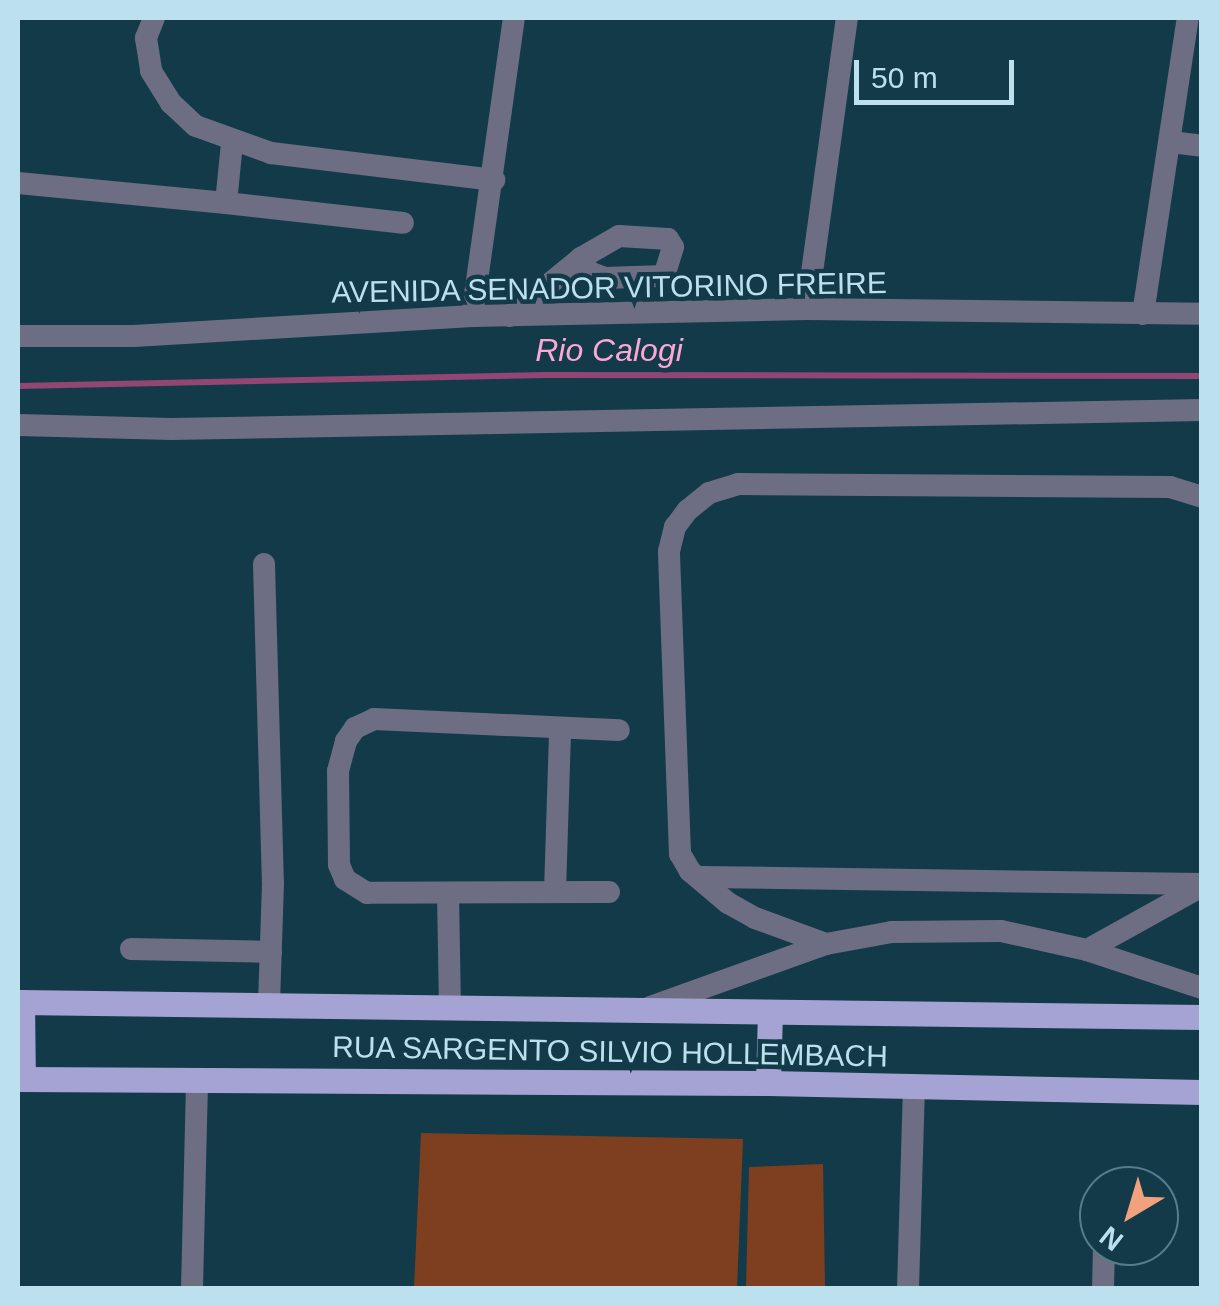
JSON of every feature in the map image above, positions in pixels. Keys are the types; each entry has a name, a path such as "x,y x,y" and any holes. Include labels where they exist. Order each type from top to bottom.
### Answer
{"main road":[{"name":"RUA SARGENTO SILVIO HOLLEMBACH","path":"20,1002 1202,1017"},
{"path":"20,1002 20,1079"},
{"path":"768,1083 770,1012"},
{"name":"RUA SARGENTO SILVIO HOLLEMBACH","path":"20,1079 768,1083 1202,1092"}],"street":[{"path":"154,18 146,38 151,71 171,103 196,126 271,153 494,180"},
{"path":"472,316 494,180 510,18"},
{"path":"807,309 847,18"},
{"path":"1144,314 1188,18"},
{"path":"226,203 232,142"},
{"path":"1171,142 1202,146"},
{"path":"18,183 403,223"},
{"path":"510,316 581,258"},
{"name":"AVENIDA SENADOR VITORINO FREIRE","path":"18,336 134,336 472,316 807,309 1202,314"},
{"path":"18,425 172,430 1202,410"},
{"path":"826,944 754,918 728,903 684,863 676,818 669,551 676,527 688,510 710,493 738,484 1170,487 1202,497"},
{"path":"264,564 269,1006"},
{"path":"610,892 367,893 345,879 338,864 338,771 346,741 355,728 374,719 619,730"},
{"path":"555,892 560,729"},
{"path":"702,877 1202,885"},
{"path":"1087,950 1202,885"},
{"path":"448,894 450,1008"},
{"path":"642,1010 826,944 892,932 1001,931 1087,950 1202,988"},
{"path":"131,948 271,952"},
{"path":"192,1288 198,1080"},
{"path":"908,1288 914,1088"}],"shaded area":[{"path":"421,1133 743,1139 737,1288 414,1288"},
{"path":"823,1164 825,1288 746,1288 749,1167"}],"waterway":[{"name":"Rio Calogi","path":"18,386 547,375 1202,376"}]}
